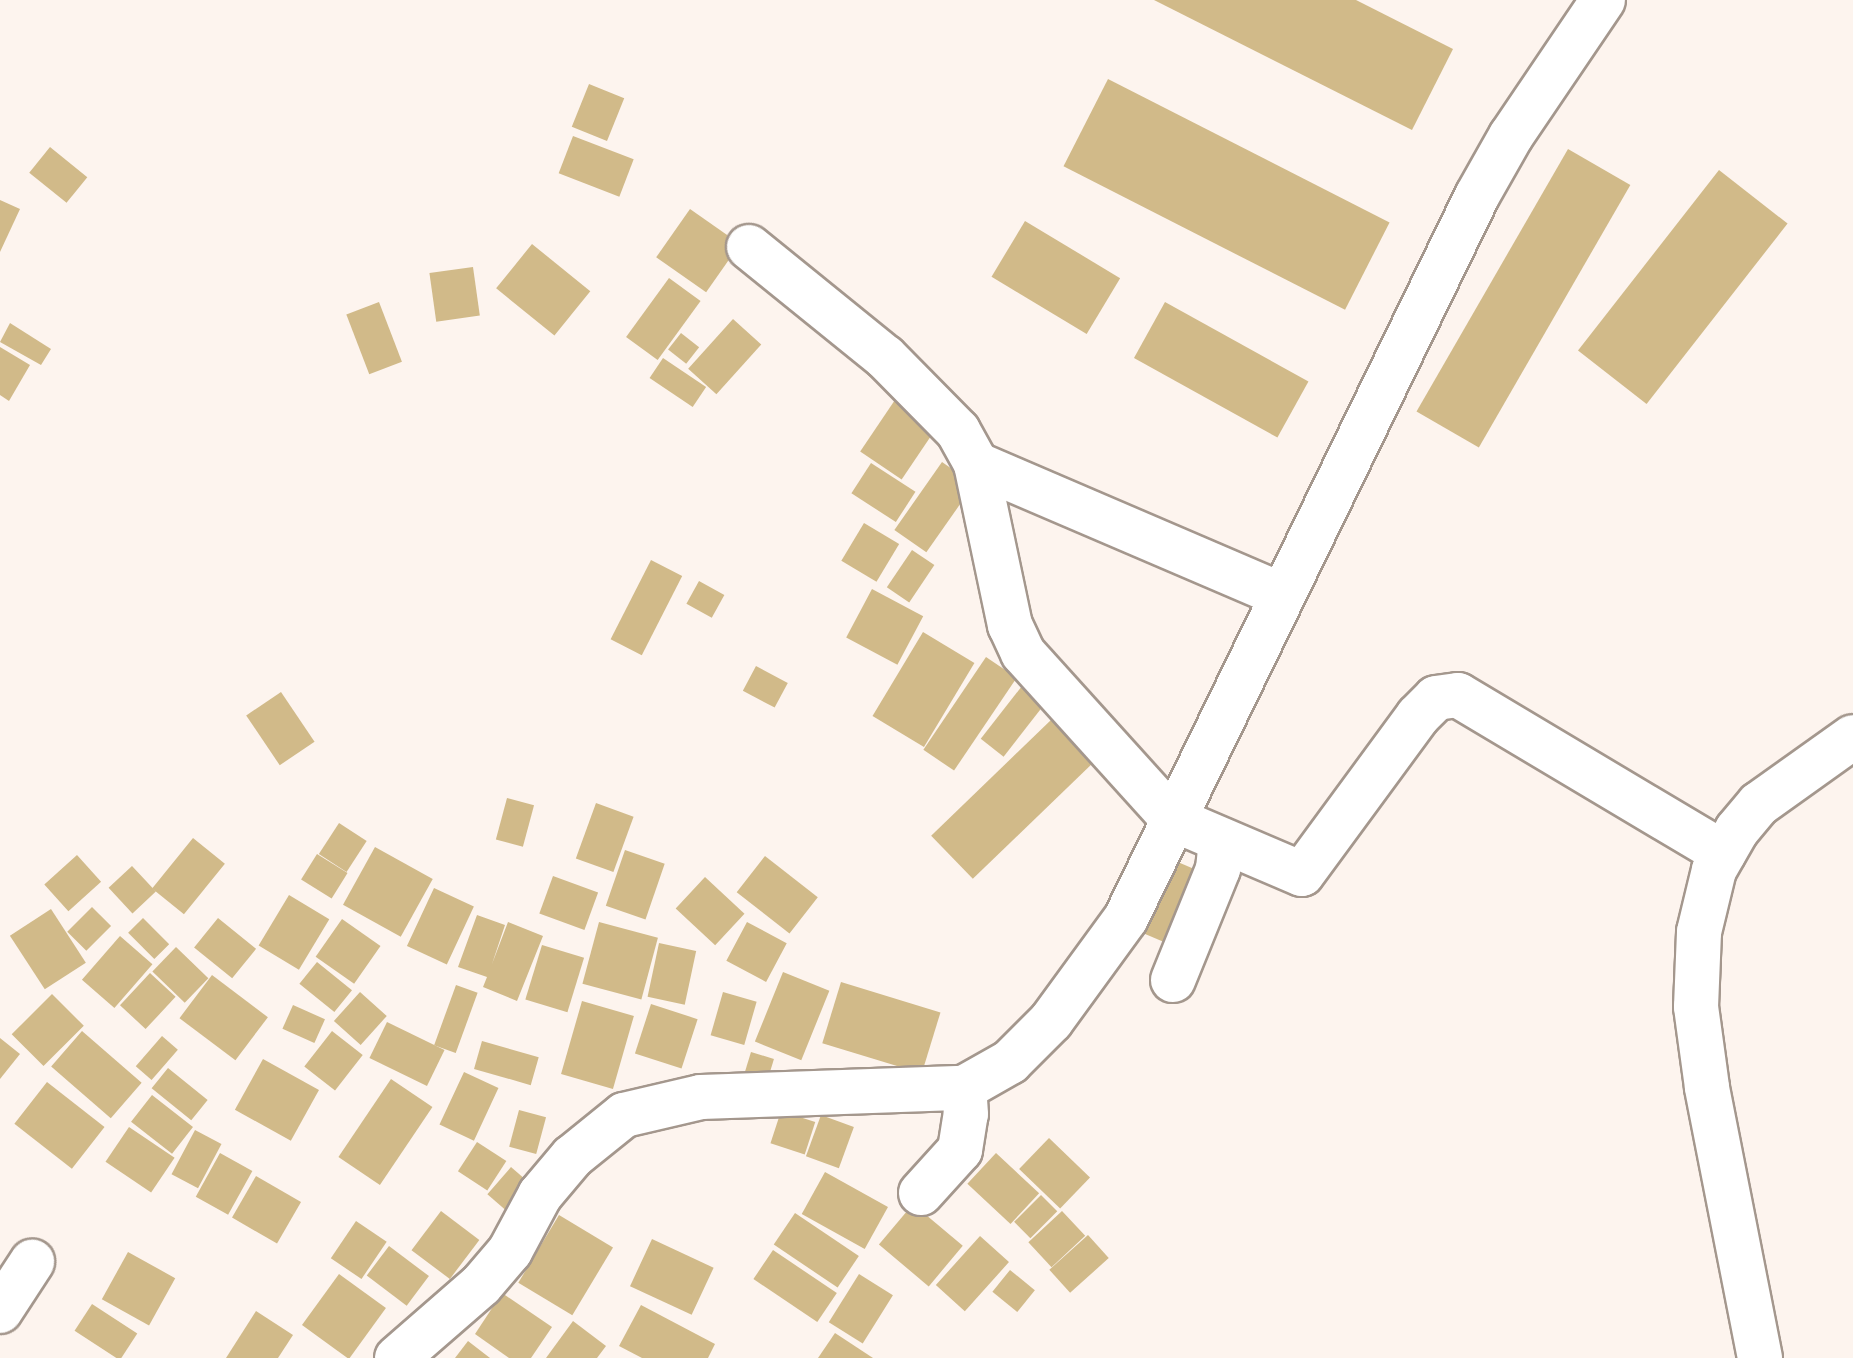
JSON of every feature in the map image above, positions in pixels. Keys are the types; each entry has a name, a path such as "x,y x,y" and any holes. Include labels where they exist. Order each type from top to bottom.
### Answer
{"street":[{"path":"397,1358 481,1285 510,1251 540,1195 572,1157 624,1115 701,1097 964,1088 1010,1062 1051,1021 1126,918 1477,196 1511,136 1603,0"},
{"path":"749,247 931,400 958,431 976,464 1010,625 1023,653 1173,819 1292,874 1306,872 1418,716 1436,698 1458,695 1723,853"},
{"path":"976,464 1282,595"},
{"path":"1755,1340 1707,1087 1696,1007 1699,932 1706,894 1723,853 1759,804 1853,737"},
{"path":"1173,980 1218,869 1221,840"},
{"path":"921,1193 960,1150 964,1088"},
{"path":"0,1311 32,1262"}],"building":[{"path":"1154,0 1356,0 1453,49 1412,130"},
{"path":"1108,79 1390,222 1345,310 1064,166"},
{"path":"589,84 624,98 607,141 572,127"},
{"path":"573,136 634,159 619,197 559,173"},
{"path":"50,147 87,177 67,203 29,173"},
{"path":"1568,149 1630,185 1479,447 1416,411"},
{"path":"1719,170 1788,224 1647,404 1578,350"},
{"path":"0,200 20,209 0,252"},
{"path":"690,209 740,244 706,292 656,257"},
{"path":"1025,221 1120,278 1087,334 992,277"},
{"path":"532,244 590,291 554,335 496,288"},
{"path":"473,267 480,316 436,322 429,273"},
{"path":"669,278 701,301 658,360 626,337"},
{"path":"379,302 402,362 369,374 346,315"},
{"path":"1165,302 1308,382 1277,437 1134,358"},
{"path":"733,319 761,344 716,394 688,369"},
{"path":"10,323 51,349 41,365 0,342"},
{"path":"681,333 699,347 686,364 668,350"},
{"path":"0,347 30,365 9,401 0,395"},
{"path":"663,358 706,387 693,407 650,378"},
{"path":"901,391 942,419 902,479 860,452"},
{"path":"942,462 974,484 926,552 894,530"},
{"path":"871,463 915,492 896,522 851,493"},
{"path":"864,523 899,544 876,582 841,561"},
{"path":"912,550 934,565 909,602 887,587"},
{"path":"651,560 682,576 642,655 611,639"},
{"path":"699,581 724,595 712,618 686,604"},
{"path":"872,589 923,616 897,665 846,638"},
{"path":"923,632 974,663 924,747 873,716"},
{"path":"986,657 1017,678 954,771 923,750"},
{"path":"756,666 788,683 775,708 743,691"},
{"path":"1022,686 1045,704 1004,757 981,739"},
{"path":"281,692 315,742 280,765 246,715"},
{"path":"1052,719 1094,762 973,879 931,836"},
{"path":"507,798 534,805 523,847 496,840"},
{"path":"596,803 634,817 613,872 576,858"},
{"path":"339,823 367,841 347,872 319,854"},
{"path":"193,838 225,864 184,914 152,889"},
{"path":"375,847 433,879 401,937 343,905"},
{"path":"625,850 665,864 646,919 606,906"},
{"path":"317,854 348,873 332,899 301,879"},
{"path":"77,855 101,882 68,911 44,884"},
{"path":"765,856 818,897 789,933 737,892"},
{"path":"1166,857 1194,869 1163,941 1135,930"},
{"path":"132,866 156,892 132,913 109,888"},
{"path":"553,876 598,892 584,930 539,914"},
{"path":"705,877 744,914 715,945 676,908"},
{"path":"434,888 474,907 447,965 407,946"},
{"path":"289,895 329,919 299,970 259,946"},
{"path":"92,907 111,926 86,951 67,932"},
{"path":"51,909 86,963 45,989 10,936"},
{"path":"477,915 505,925 492,964 508,922 543,936 517,1001 483,987 487,977 458,967"},
{"path":"143,918 169,944 154,959 128,933"},
{"path":"218,918 256,949 232,978 194,948"},
{"path":"342,919 381,946 354,984 316,957"},
{"path":"599,922 658,938 641,1000 582,984"},
{"path":"747,922 787,943 766,982 726,961"},
{"path":"120,936 152,964 114,1008 82,980"},
{"path":"659,943 696,951 685,1005 648,997"},
{"path":"542,945 584,958 567,1012 525,1000"},
{"path":"176,947 208,978 185,1003 152,971"},
{"path":"317,962 352,990 334,1012 299,984"},
{"path":"783,972 829,991 801,1060 755,1042"},
{"path":"150,973 176,997 146,1029 120,1005"},
{"path":"212,975 268,1017 235,1060 180,1018"},
{"path":"841,982 940,1012 922,1074 822,1043"},
{"path":"456,985 478,993 456,1053 434,1045"},
{"path":"360,992 387,1016 361,1045 334,1021"},
{"path":"723,992 757,1002 744,1045 711,1035"},
{"path":"52,994 84,1026 44,1066 12,1034"},
{"path":"582,1001 634,1016 613,1089 561,1074"},
{"path":"651,1004 698,1019 682,1069 635,1053"},
{"path":"293,1005 325,1019 314,1043 282,1029"},
{"path":"387,1022 445,1050 427,1086 369,1058"},
{"path":"82,1031 142,1083 111,1118 51,1066"},
{"path":"332,1031 363,1055 335,1090 304,1066"},
{"path":"162,1036 178,1050 152,1080 136,1066"},
{"path":"0,1038 20,1054 0,1079"},
{"path":"482,1041 539,1057 531,1085 474,1069"},
{"path":"751,1052 774,1059 766,1086 743,1079"},
{"path":"263,1059 319,1090 291,1141 235,1110"},
{"path":"168,1068 208,1100 191,1120 152,1088"},
{"path":"464,1072 498,1088 474,1141 439,1125"},
{"path":"391,1079 432,1107 380,1185 338,1157"},
{"path":"47,1082 105,1127 72,1169 14,1124"},
{"path":"152,1095 193,1127 172,1154 131,1122"},
{"path":"519,1110 546,1117 536,1154 509,1147"},
{"path":"781,1111 815,1122 805,1154 770,1143"},
{"path":"821,1115 854,1127 839,1168 806,1156"},
{"path":"129,1127 175,1158 151,1193 106,1162"},
{"path":"195,1130 221,1144 198,1188 172,1174"},
{"path":"1049,1138 1090,1178 1060,1209 1019,1169"},
{"path":"477,1142 506,1161 487,1190 458,1171"},
{"path":"220,1153 252,1171 228,1215 196,1197"},
{"path":"996,1153 1039,1193 1011,1224 967,1184"},
{"path":"511,1167 533,1186 509,1213 487,1194"},
{"path":"825,1172 888,1207 865,1249 802,1214"},
{"path":"256,1176 301,1202 277,1244 232,1218"},
{"path":"1041,1195 1057,1211 1030,1238 1014,1222"},
{"path":"913,1204 963,1246 929,1286 879,1245"},
{"path":"441,1211 479,1240 450,1279 412,1250"},
{"path":"1062,1211 1085,1236 1052,1267 1028,1242"},
{"path":"795,1213 859,1256 838,1288 774,1245"},
{"path":"559,1215 613,1247 572,1315 518,1283"},
{"path":"356,1221 387,1242 362,1279 331,1258"},
{"path":"1088,1235 1109,1258 1070,1293 1049,1270"},
{"path":"980,1236 1009,1262 965,1311 936,1285"},
{"path":"652,1239 714,1268 692,1315 630,1286"},
{"path":"389,1246 429,1276 407,1306 367,1276"},
{"path":"773,1250 837,1293 817,1322 753,1279"},
{"path":"128,1252 175,1278 149,1325 102,1299"},
{"path":"1010,1270 1035,1290 1017,1312 992,1292"},
{"path":"339,1274 386,1308 350,1358 302,1325"},
{"path":"859,1274 893,1295 863,1344 829,1322"},
{"path":"502,1293 552,1327 531,1358 509,1358 475,1334"},
{"path":"92,1304 137,1333 121,1358 116,1358 75,1331"},
{"path":"641,1305 715,1344 708,1358 642,1358 619,1346"},
{"path":"256,1311 293,1335 278,1358 226,1358"},
{"path":"573,1321 606,1346 597,1358 546,1358"},
{"path":"835,1333 873,1358 818,1358"},
{"path":"468,1341 490,1358 455,1358"}]}
